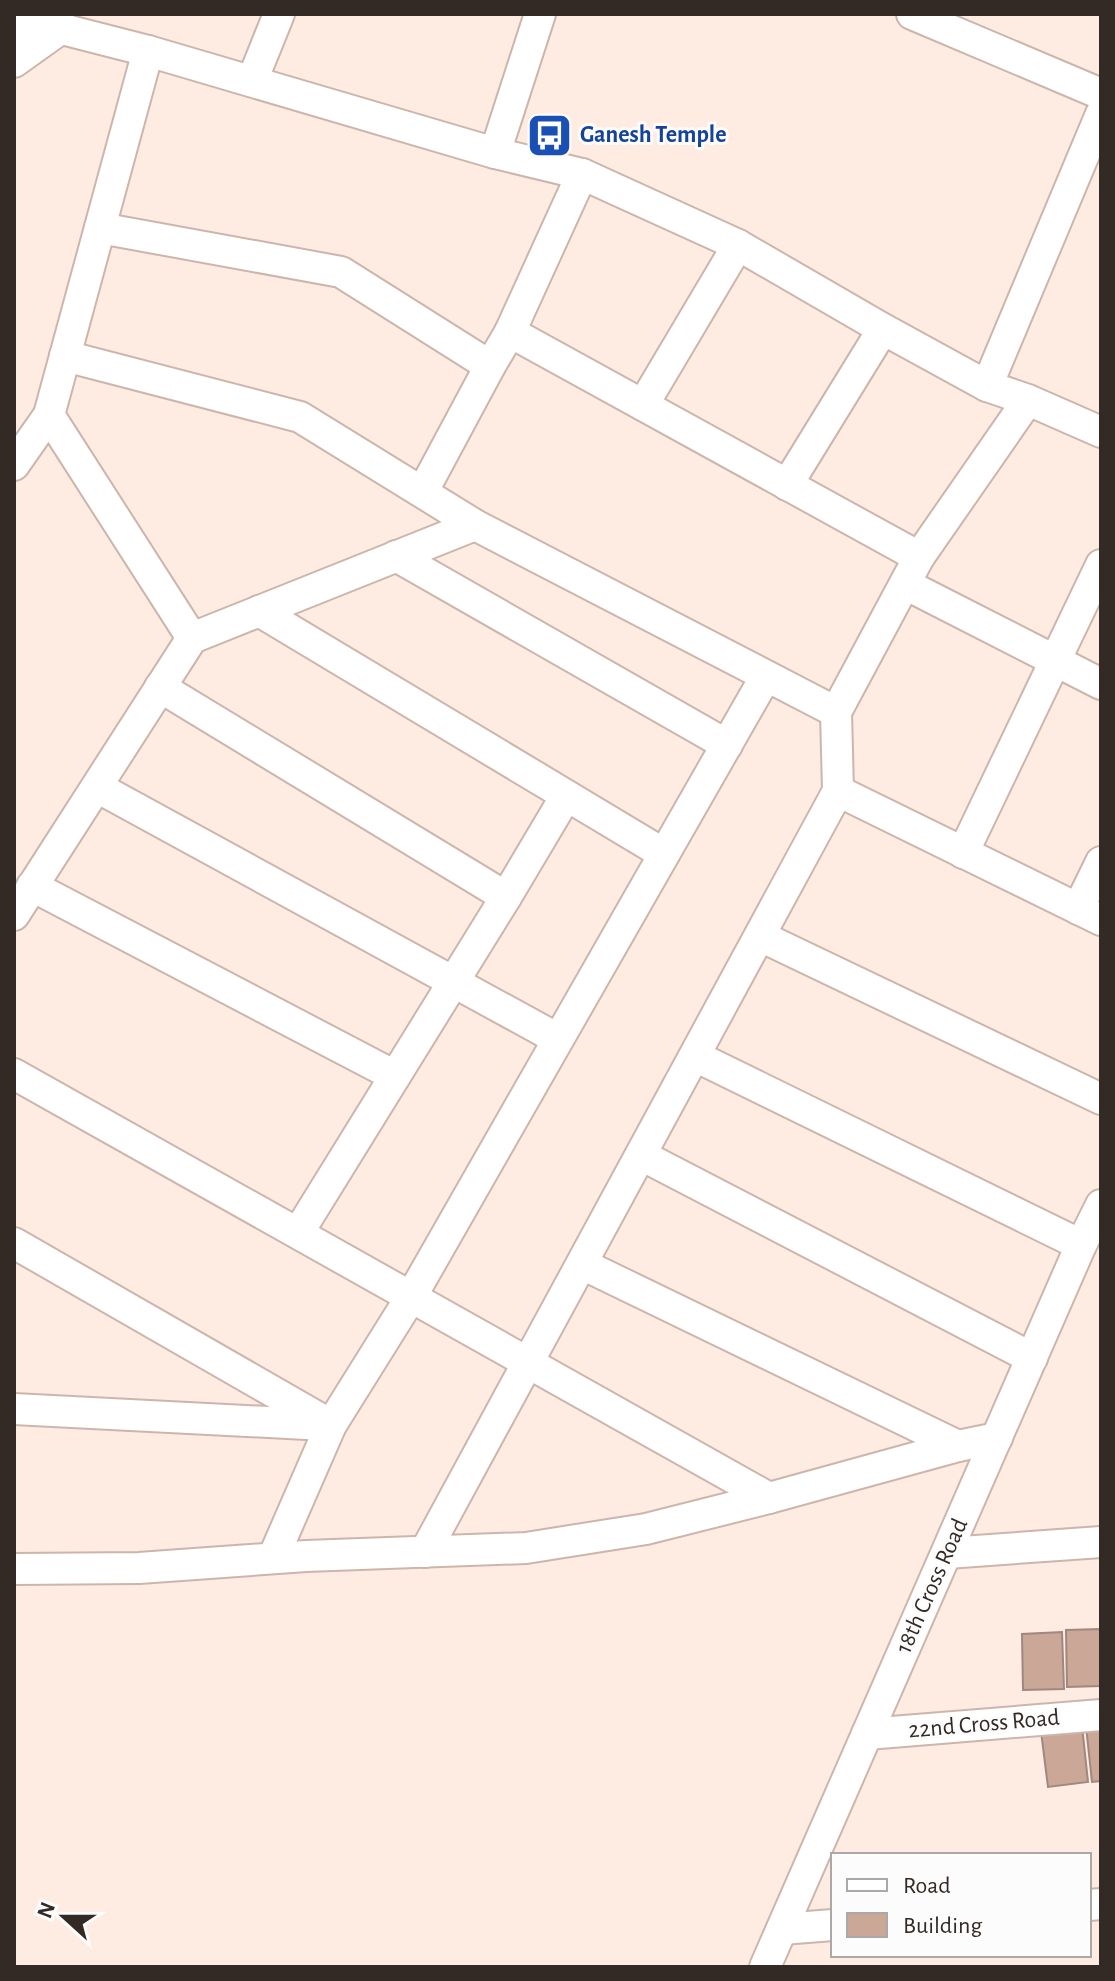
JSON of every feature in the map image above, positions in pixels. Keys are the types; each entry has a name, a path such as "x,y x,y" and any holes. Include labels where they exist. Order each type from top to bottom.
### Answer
{"street":[{"path":"252,81 279,14"},
{"path":"495,153 540,14"},
{"path":"912,14 1101,94"},
{"path":"14,62 65,21"},
{"path":"14,29 65,21 148,51 495,153 582,174 738,245 987,386 1101,432"},
{"path":"19,447 49,415 148,51"},
{"path":"987,386 1101,114"},
{"path":"423,491 510,332 582,174"},
{"path":"100,228 341,272 490,366"},
{"path":"643,405 738,245"},
{"path":"787,485 883,329"},
{"path":"510,332 919,557"},
{"path":"65,356 300,417 475,525 836,712"},
{"path":"425,1552 838,791 836,712 919,557 1028,400"},
{"path":"49,415 192,638"},
{"path":"14,915 192,638 475,525"},
{"path":"396,556 727,745"},
{"path":"963,853 1101,565"},
{"path":"905,584 1101,684"},
{"path":"259,611 664,854"},
{"path":"273,1558 331,1425 411,1297 766,676"},
{"path":"160,687 506,897"},
{"path":"97,787 558,1039"},
{"path":"838,791 1090,914 1101,862"},
{"path":"298,1233 566,796"},
{"path":"32,886 395,1076"},
{"path":"760,936 1101,1099"},
{"path":"695,1056 1081,1245"},
{"path":"14,1074 769,1498"},
{"path":"641,1155 1032,1358"},
{"name":"18th Cross Road","path":"765,1967 1101,1205"},
{"path":"14,1243 331,1425"},
{"path":"582,1264 958,1446"},
{"path":"14,1409 331,1425"},
{"path":"14,1569 139,1568 273,1558 526,1548 646,1529 997,1438"},
{"path":"947,1553 1101,1542"},
{"name":"22nd Cross Road","path":"867,1734 1101,1715"},
{"path":"782,1929 831,1925"}],"building":[{"path":"1101,1629 1101,1686 1067,1687 1066,1630"},
{"path":"1062,1632 1064,1689 1023,1690 1022,1634"},
{"path":"1101,1724 1101,1781 1092,1782 1086,1726"},
{"path":"1082,1726 1088,1782 1048,1787 1041,1731"}],"place":[{"name":"Ganesh Temple","path":"549,135"}]}
